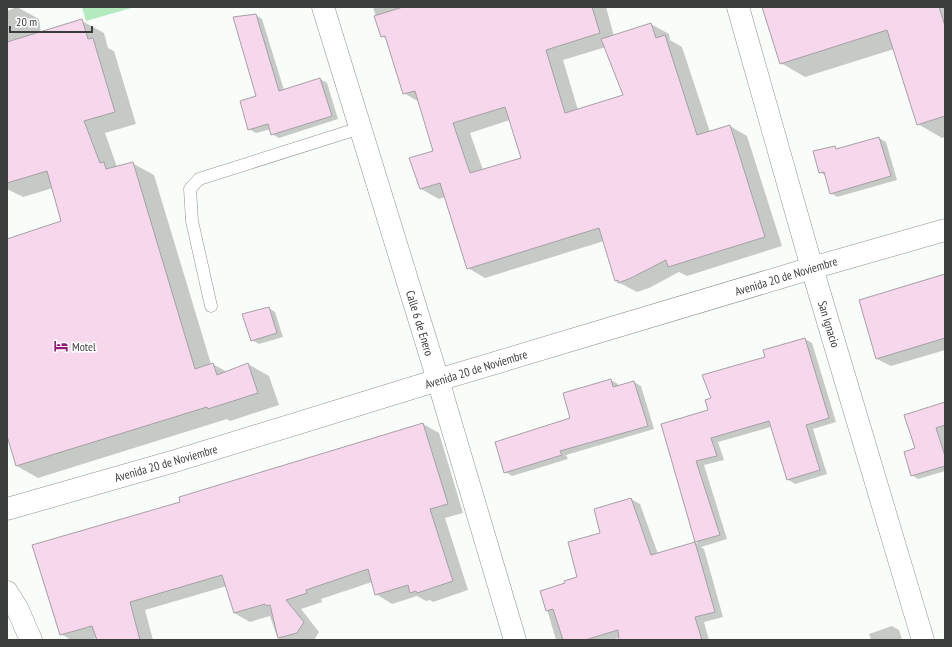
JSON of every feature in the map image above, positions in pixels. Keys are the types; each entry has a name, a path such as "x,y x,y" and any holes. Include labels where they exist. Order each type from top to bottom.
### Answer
{"main road":[{"name":"Calle 6 de Enero","path":"323,7 438,380 515,640"},
{"name":"San Ignacio","path":"738,7 812,268 923,640"},
{"name":"Avenida 20 de Noviembre","path":"7,509 174,461 438,380 812,268 945,230"},
{"path":"7,592 17,608 31,640"}],"lane":[{"path":"211,306 192,221 190,189 199,178 360,128"}],"green space":[{"path":"82,7 135,7 86,21"}],"building":[{"path":"403,7 592,7 600,33 546,50 565,113 623,95 601,39 651,23 656,38 665,35 697,135 730,125 765,237 668,267 666,260 618,283 618,280 615,281 599,228 467,269 440,183 420,189 409,158 433,151 415,91 403,94 385,36 381,37 374,16","holes":["505,107 521,158 470,173 453,123"]},
{"path":"762,7 939,7 945,26 945,116 917,125 887,30 780,64"},
{"path":"256,14 279,91 320,78 332,116 271,135 268,124 248,130 240,101 256,96 233,17"},
{"path":"82,19 88,39 93,38 115,112 84,121 100,163 104,162 106,169 133,162 195,369 213,363 217,375 248,363 258,393 208,409 207,407 16,466 7,436 7,239 61,221 47,171 7,183 7,42"},
{"path":"879,137 891,176 830,194 824,172 819,173 813,151 835,146 836,149"},
{"path":"945,274 945,338 876,359 859,300"},
{"path":"269,307 277,333 251,341 242,314"},
{"path":"805,338 829,418 806,425 820,470 787,480 769,421 711,438 717,456 696,461 720,535 695,542 661,424 708,410 705,400 711,398 702,375 765,357 763,350"},
{"path":"611,379 613,387 634,381 648,426 560,451 562,455 504,473 495,442 570,418 563,393"},
{"path":"945,402 945,425 936,428 945,456 945,466 911,476 904,452 915,448 904,415"},
{"path":"423,423 448,504 430,509 453,581 417,593 416,591 410,593 408,585 375,595 368,569 306,590 307,593 286,600 304,622 297,633 278,638 270,605 266,606 265,604 234,613 222,575 130,602 140,640 97,640 92,626 60,635 32,545 180,502 179,497"},
{"path":"631,498 651,555 695,542 715,612 695,617 702,640 619,640 618,630 585,640 563,640 553,609 546,611 540,591 565,583 564,581 577,577 568,542 600,533 594,509"}],"place":[{"name":"Motel","path":"61,346"}]}
